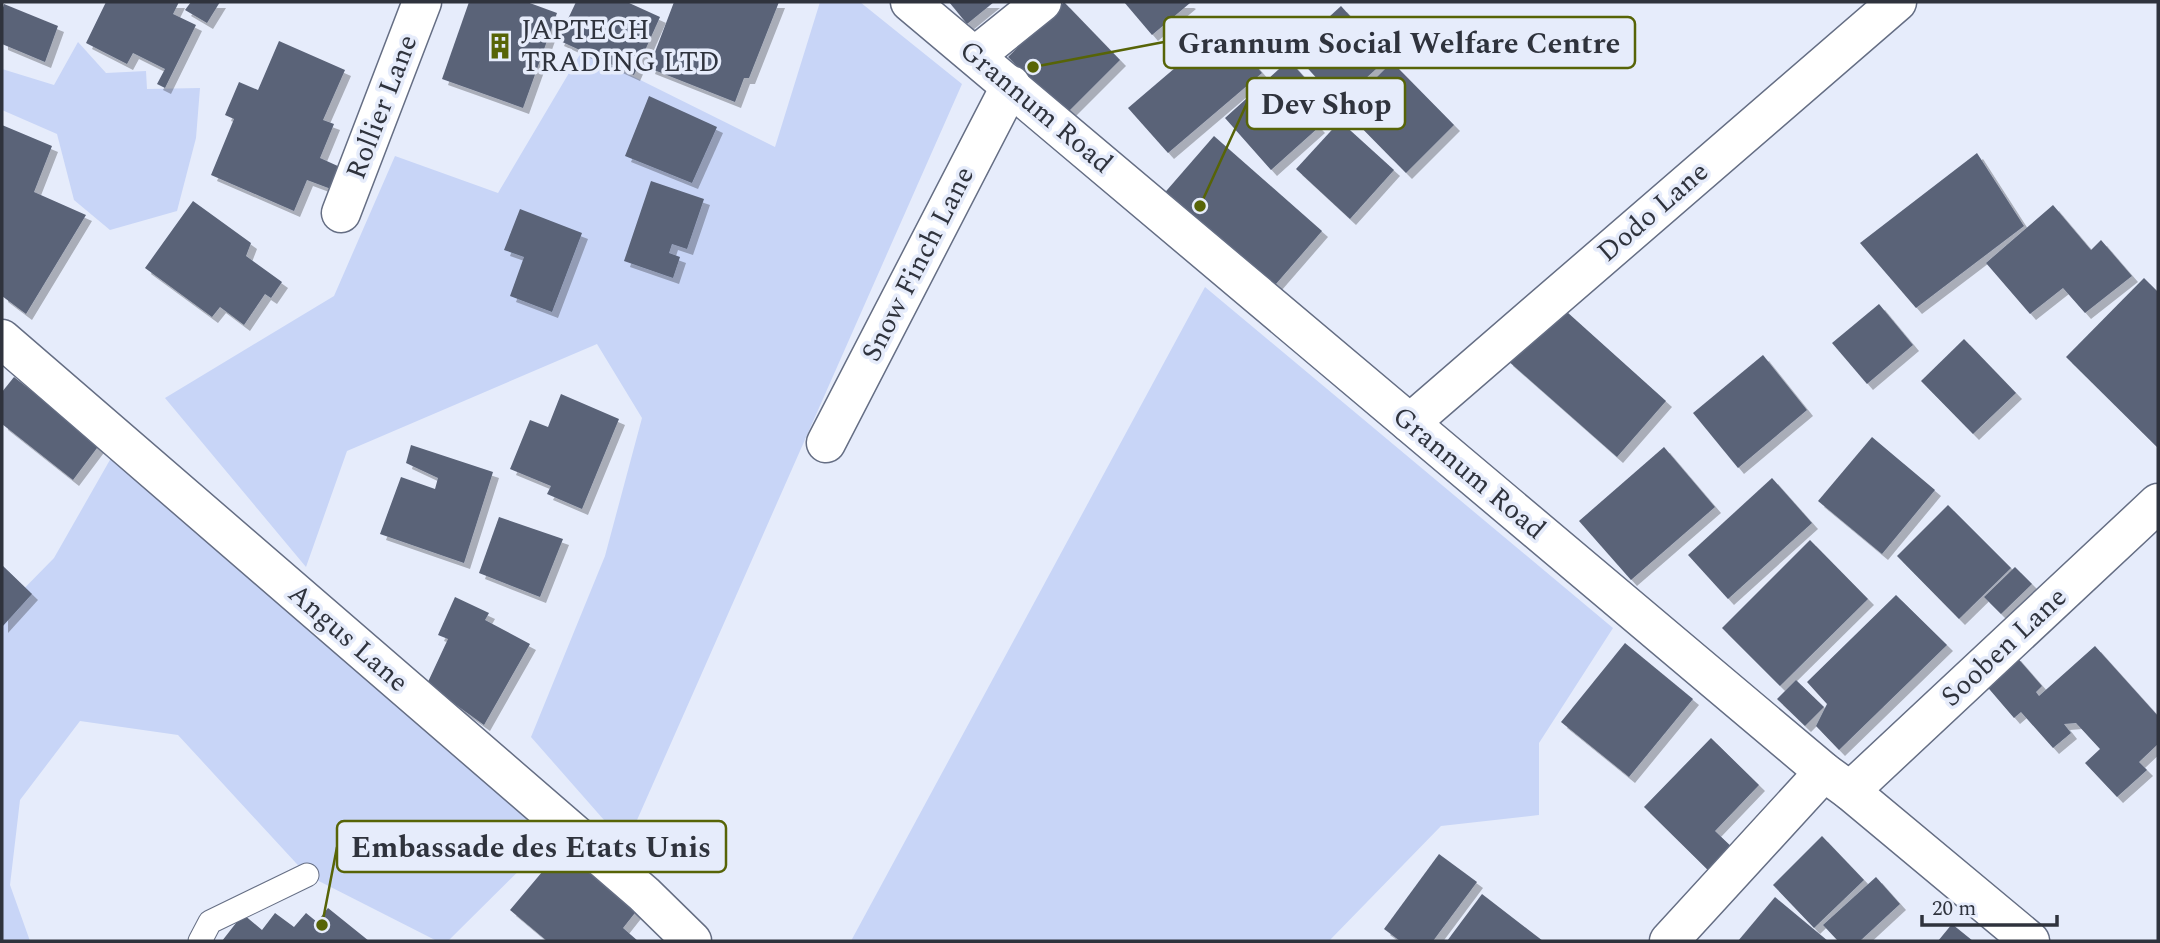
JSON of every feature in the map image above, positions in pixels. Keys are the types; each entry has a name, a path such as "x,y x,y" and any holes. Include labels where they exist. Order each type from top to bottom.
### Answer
{"street":[{"name":"Rollier Lane","path":"341,213 422,2"},
{"name":"Grannum Road","path":"910,2 1837,782 2030,941"},
{"path":"975,56 1042,2"},
{"name":"Dodo Lane","path":"1410,423 1897,2"},
{"name":"Snow Finch Lane","path":"826,443 1011,85"},
{"name":"Angus Lane","path":"2,339 644,894 692,941"},
{"name":"Sooben Lane","path":"1669,941 1837,782 2158,503"}],"lane":[{"path":"200,941 210,922 307,876"}],"shaded area":[{"path":"820,2 860,2 962,84 626,845 531,737 605,556 642,418 597,344 347,451 306,567 165,398 334,296 395,156 498,193 582,51 775,147"},
{"path":"78,42 106,73 146,71 147,89 200,88 196,138 177,211 110,230 74,200 57,134 2,110 2,69 54,85"},
{"path":"1205,287 1613,628 1539,743 1539,815 1441,826 1329,941 851,941"},
{"path":"115,451 557,833 448,941 437,941 307,875 178,735 80,721 20,800 10,885 30,941 2,941 2,611 54,558"}],"building":[{"path":"106,2 179,2 173,14 196,25 165,88 157,84 165,69 133,53 127,64 86,43"},
{"path":"191,2 220,2 207,23 185,10"},
{"name":"JAPTECH TRADING LTD","path":"469,2 527,2 557,13 523,108 442,79"},
{"path":"576,2 627,2 660,17 634,75 558,40"},
{"path":"674,2 779,2 749,78 744,78 735,102 649,68"},
{"path":"949,2 994,2 967,24"},
{"path":"1064,2 1120,60 1065,115 1008,57"},
{"path":"1124,2 1188,2 1190,3 1152,35"},
{"path":"4,4 58,26 45,62 2,44"},
{"path":"1341,6 1388,58 1339,103 1292,51"},
{"path":"1223,27 1262,73 1168,153 1128,108"},
{"path":"279,41 345,70 323,120 334,124 320,158 340,167 331,189 307,180 294,211 211,175 234,119 225,115 239,82 258,90"},
{"path":"1289,60 1320,95 1303,110 1319,127 1271,170 1225,118"},
{"path":"1392,62 1454,125 1406,173 1344,110"},
{"path":"649,96 717,127 692,183 625,156"},
{"path":"1340,121 1394,170 1350,219 1296,169"},
{"path":"2,125 52,146 34,192 86,215 26,314 2,296"},
{"path":"1214,136 1322,231 1269,292 1161,197"},
{"path":"1977,153 2024,226 1916,308 1860,243"},
{"path":"651,181 704,199 687,249 672,244 669,253 680,257 673,278 624,261"},
{"path":"193,201 251,243 246,256 282,282 271,298 265,294 244,325 220,307 212,317 145,268"},
{"path":"2053,205 2091,250 2101,240 2132,276 2085,313 2063,288 2030,314 1986,263"},
{"path":"520,209 582,233 552,312 510,296 524,257 504,250"},
{"path":"2144,278 2158,292 2158,448 2066,357"},
{"path":"1557,303 1666,401 1617,457 1507,360"},
{"path":"1879,304 1913,345 1867,384 1832,343"},
{"path":"1964,339 2016,393 1973,434 1921,381"},
{"path":"1763,355 1807,410 1738,468 1693,413"},
{"path":"14,377 100,444 73,480 2,424 2,392"},
{"path":"561,394 619,419 582,509 547,494 551,486 510,469 530,420 548,427"},
{"path":"1872,437 1935,490 1882,554 1818,501"},
{"path":"411,445 493,472 464,563 380,534 401,477 435,489 438,478 406,463"},
{"path":"1664,447 1715,507 1631,580 1579,521"},
{"path":"1772,478 1812,523 1728,599 1688,555"},
{"path":"1948,505 2011,568 1959,619 1897,556"},
{"path":"499,517 563,539 540,597 479,573"},
{"path":"1810,540 1868,599 1780,686 1722,628"},
{"path":"2,565 32,594 2,627"},
{"path":"2015,567 2032,584 2001,614 1984,597"},
{"path":"1896,595 1947,645 1839,750 1816,726 1827,704 1807,682"},
{"path":"455,597 489,613 485,620 530,644 484,725 427,684 448,639 438,635"},
{"path":"1625,643 1693,699 1629,777 1561,722"},
{"path":"2095,646 2158,716 2158,744 2139,762 2147,770 2117,797 2085,763 2100,749 2076,723 2064,724 2071,733 2053,748 2021,712 2014,718 1984,683 2015,655 2042,686 2036,692 2039,696"},
{"path":"1796,680 1824,707 1805,726 1777,699"},
{"path":"1711,738 1759,785 1715,831 1737,852 1714,876 1644,807"},
{"path":"1822,836 1864,880 1814,928 1773,885"},
{"path":"564,846 638,909 623,928 638,941 547,941 510,910"},
{"path":"1439,854 1477,882 1433,941 1400,941 1384,929"},
{"path":"1876,877 1900,904 1860,941 1838,941 1823,925"},
{"path":"1482,894 1543,941 1447,941"},
{"path":"1775,897 1828,941 1738,941"},
{"path":"328,908 369,941 222,941 243,914 262,930 275,913 294,927 306,913 317,922"},
{"path":"1952,924 1973,941 1938,941"}],"place":[{"name":"JAPTECH TRADING LTD","path":"500,46"},
{"name":"Grannum Social Welfare Centre","path":"1033,67"},
{"name":"Dev Shop","path":"1200,206"},
{"name":"Embassade des Etats Unis","path":"322,925"}]}
